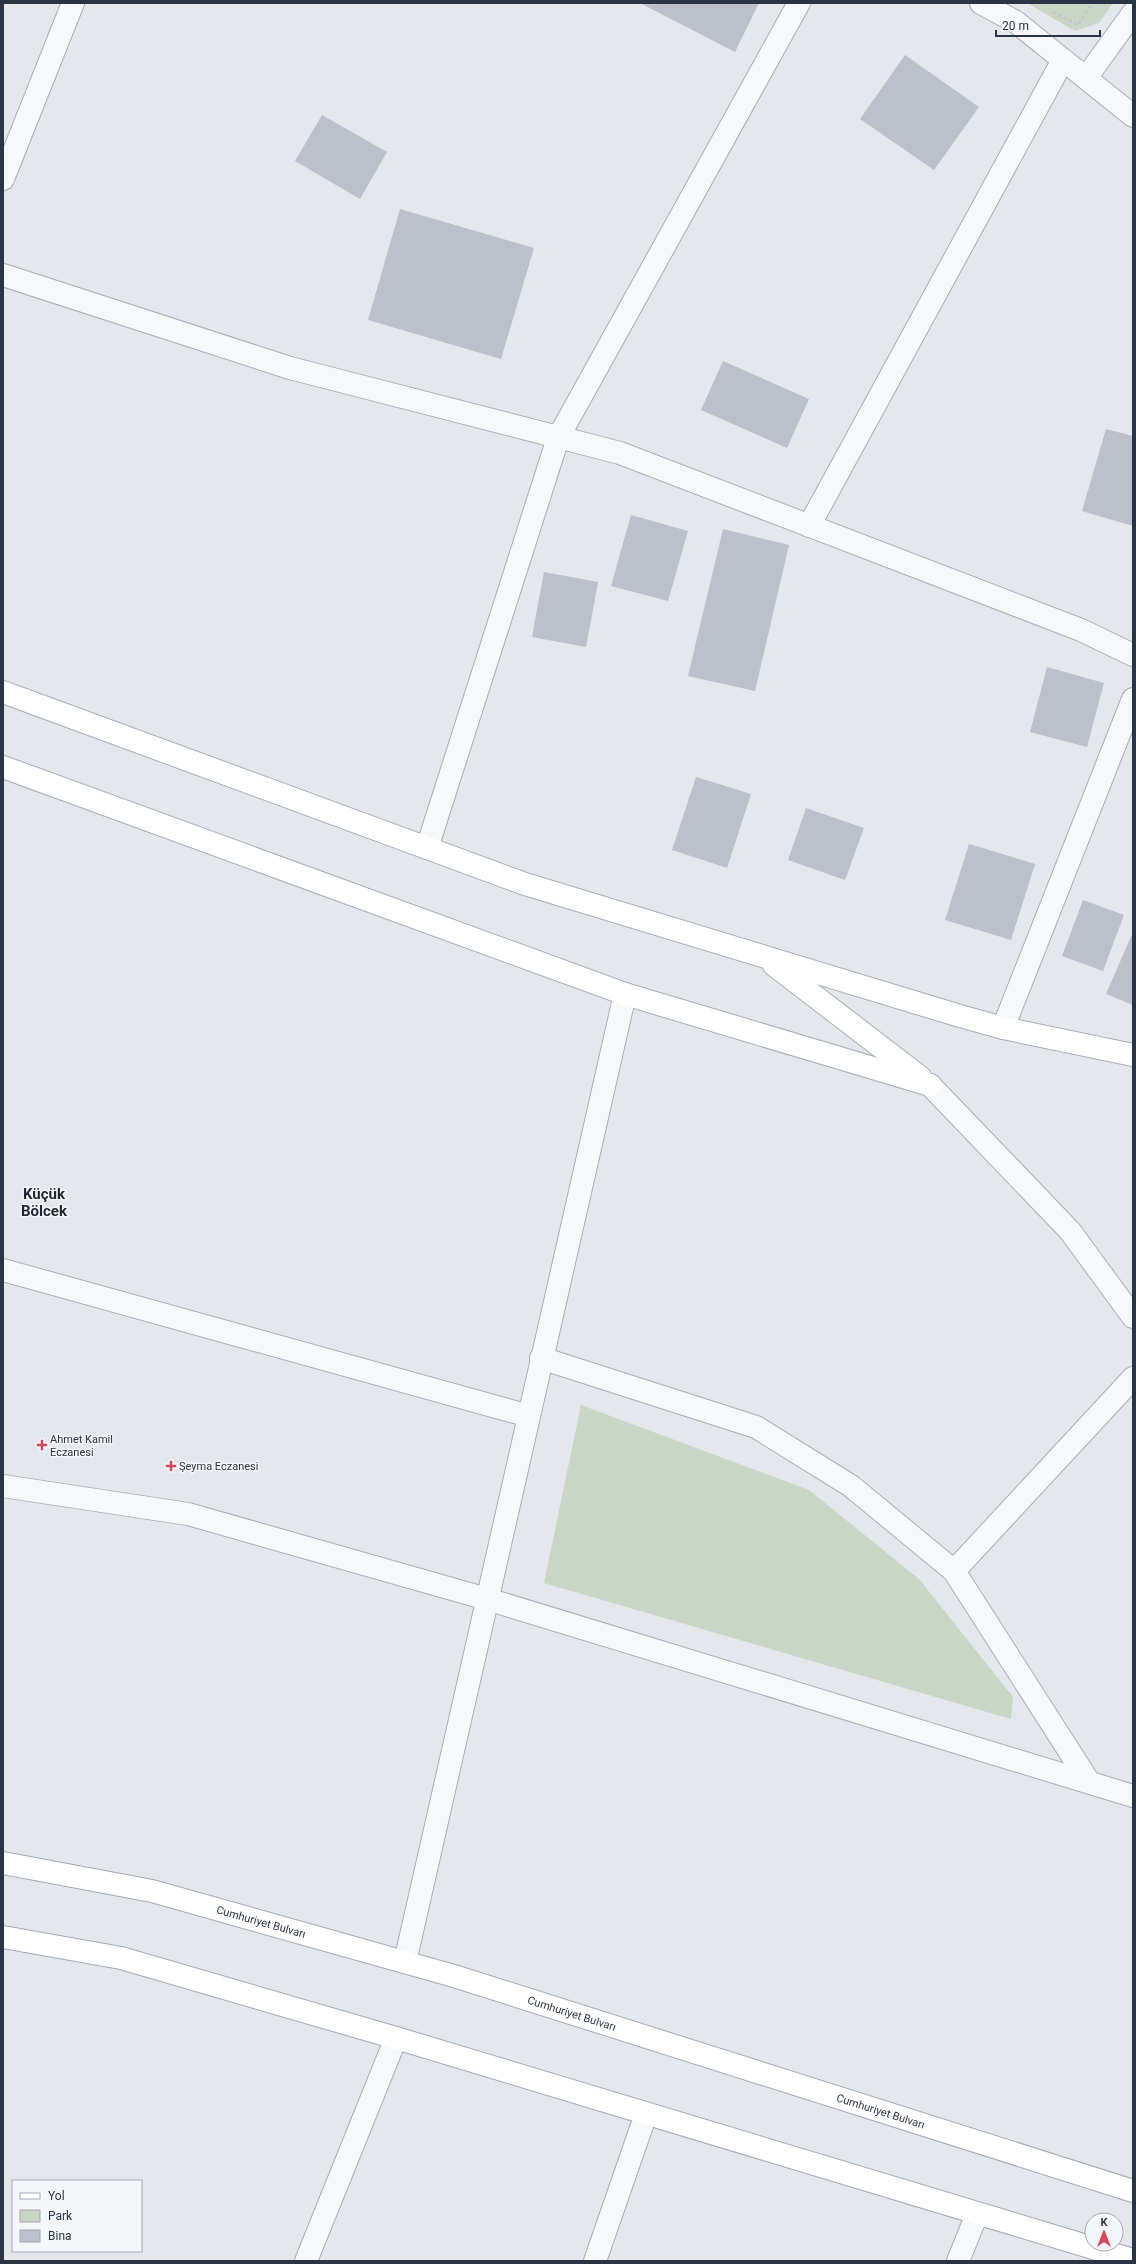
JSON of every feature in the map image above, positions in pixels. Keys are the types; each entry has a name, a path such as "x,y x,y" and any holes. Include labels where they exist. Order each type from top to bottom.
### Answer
{"main road":[{"path":"3,692 525,884 1003,1028 1133,1055"},
{"path":"3,767 625,994 930,1085"},
{"path":"764,957 930,1085"},
{"name":"Cumhuriyet Bulvarı","path":"3,1863 152,1891 404,1962 1133,2191"},
{"path":"3,1937 121,1958 396,2038 1133,2260"}],"street":[{"path":"3,179 73,3"},
{"path":"427,848 558,438 798,3"},
{"path":"981,3 1016,22 1133,116"},
{"path":"1086,78 1133,13"},
{"path":"808,526 1063,60"},
{"path":"3,275 290,368 620,454 1073,628 1133,655"},
{"path":"1003,1028 1133,699"},
{"path":"404,1962 625,994"},
{"path":"930,1085 1070,1231 1133,1317"},
{"path":"3,1270 529,1416"},
{"path":"542,1358 756,1427 851,1486 954,1571 1089,1782"},
{"path":"954,1571 1133,1378"},
{"path":"3,1486 188,1514 487,1599 1133,1796"},
{"path":"306,2261 396,2038"},
{"path":"595,2261 646,2114"},
{"path":"958,2261 977,2214"}],"path":[{"path":"1051,10 1078,26 1093,3"}],"green space":[{"path":"1027,3 1113,3 1099,23 1075,31"},
{"path":"581,1405 809,1490 919,1579 1013,1697 1011,1719 544,1583"}],"building":[{"path":"640,3 759,3 735,52"},
{"path":"905,55 979,107 934,170 860,119"},
{"path":"322,115 387,152 360,199 295,161"},
{"path":"400,209 534,248 501,359 368,320"},
{"path":"723,361 809,399 787,448 701,410"},
{"path":"1106,429 1133,436 1133,526 1082,511"},
{"path":"631,515 688,531 668,601 611,586"},
{"path":"723,529 789,545 755,691 688,676"},
{"path":"544,572 598,582 586,647 532,637"},
{"path":"1047,667 1104,683 1087,747 1030,732"},
{"path":"696,777 751,794 727,868 672,850"},
{"path":"806,808 864,828 845,880 788,860"},
{"path":"969,844 1035,864 1011,940 945,920"},
{"path":"1083,900 1124,915 1103,971 1062,956"},
{"path":"1133,932 1133,1005 1106,994"}],"place":[{"name":"Ahmet Kamil Eczanesi","path":"42,1445"},
{"name":"Şeyma Eczanesi","path":"171,1466"}],"district":[{"name":"Küçük Bölcek","path":"44,1202"}]}
